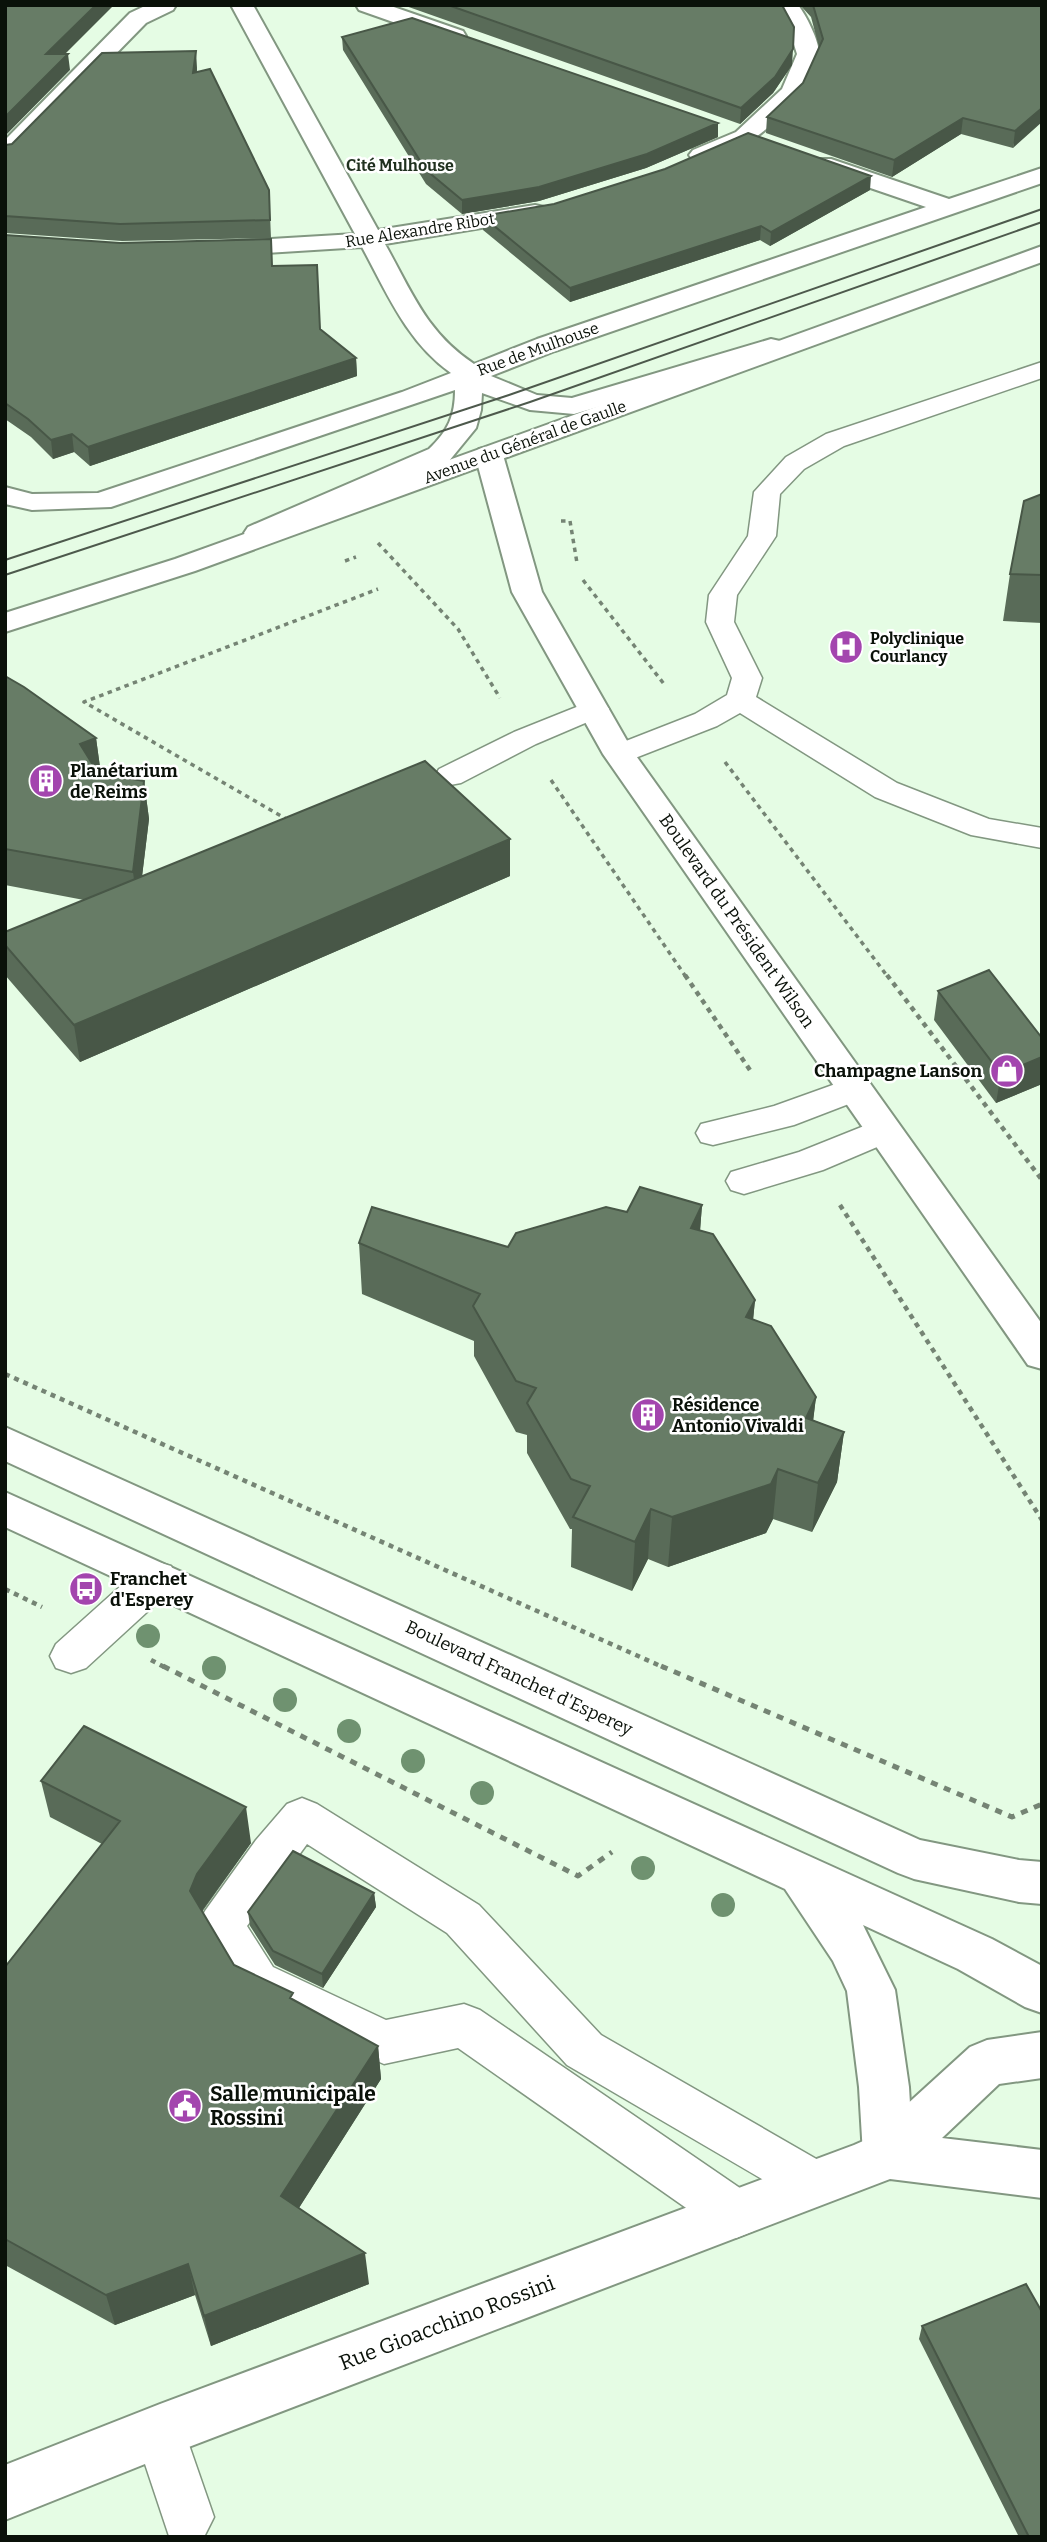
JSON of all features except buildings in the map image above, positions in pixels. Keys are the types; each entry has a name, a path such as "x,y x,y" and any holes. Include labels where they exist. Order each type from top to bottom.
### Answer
{"street":[{"path":"5,154 138,18 165,5"},
{"path":"242,5 421,332 468,374 488,386 551,407 574,406 860,320"},
{"path":"367,5 480,45"},
{"path":"681,164 744,136 792,92 808,54 797,18 786,5"},
{"path":"719,128 769,145"},
{"path":"807,158 950,207"},
{"name":"Rue de Mulhouse","path":"18,498 101,501 411,398 468,374 1042,175"},
{"name":"Rue Alexandre Ribot","path":"198,250 248,249 369,239 557,207"},
{"name":"Avenue du Général de Gaulle","path":"5,623 185,565 1042,253"},
{"path":"185,565 439,455 456,440 466,424 468,374"},
{"name":"Boulevard du Président Wilson","path":"489,455 527,592 619,754 1042,1354"},
{"name":"Boulevard Franchet d'Esperey","path":"5,1443 914,1859 1019,1881 1042,1882"},
{"path":"5,1508 975,1954 1042,1991"},
{"path":"802,1876 849,1946 870,1990 884,2087 888,2155"},
{"name":"Rue Gioacchino Rossini","path":"5,2493 160,2431 888,2155 987,2063 1042,2056"},
{"name":"Rue Gioacchino Rossini","path":"888,2155 1042,2174"}],"lane":[{"path":"619,754 695,724 740,700 747,678 720,622 723,595 762,536 767,492 794,463 835,440 1042,370"},
{"path":"740,700 886,790 982,828 1042,838"},
{"path":"450,776 525,738 594,709"},
{"path":"713,1133 782,1116 855,1089"},
{"path":"744,1181 811,1161 884,1130"},
{"path":"83,1644 157,1578"},
{"path":"736,2214 464,2025 384,2042 257,1982 221,1925 302,1817 463,1919 584,2050 815,2184"},
{"path":"160,2431 188,2517"}],"path":[{"path":"346,507 458,629 525,738 782,1116"},
{"path":"506,519 569,521 580,576 1042,1180"},
{"path":"295,824 84,702 377,589"},
{"path":"811,1161 1042,1520"},
{"path":"5,1374 808,1732 1012,1817 1042,1804"},
{"path":"5,1589 83,1644 578,1876 667,1813"}],"tram line":[{"path":"5,560 509,395 1042,209"},
{"path":"5,575 530,402 1042,222"}],"place":[{"name":"Polyclinique Courlancy","path":"846,647"},
{"name":"Planétarium de Reims","path":"46,781"},
{"name":"Champagne Lanson","path":"1007,1071"},
{"name":"Résidence Antonio Vivaldi","path":"648,1415"},
{"name":"Franchet d'Esperey","path":"86,1589"},
{"name":"Salle municipale Rossini","path":"185,2106"}],"district":[{"name":"Cité Mulhouse","path":"400,165"}]}
